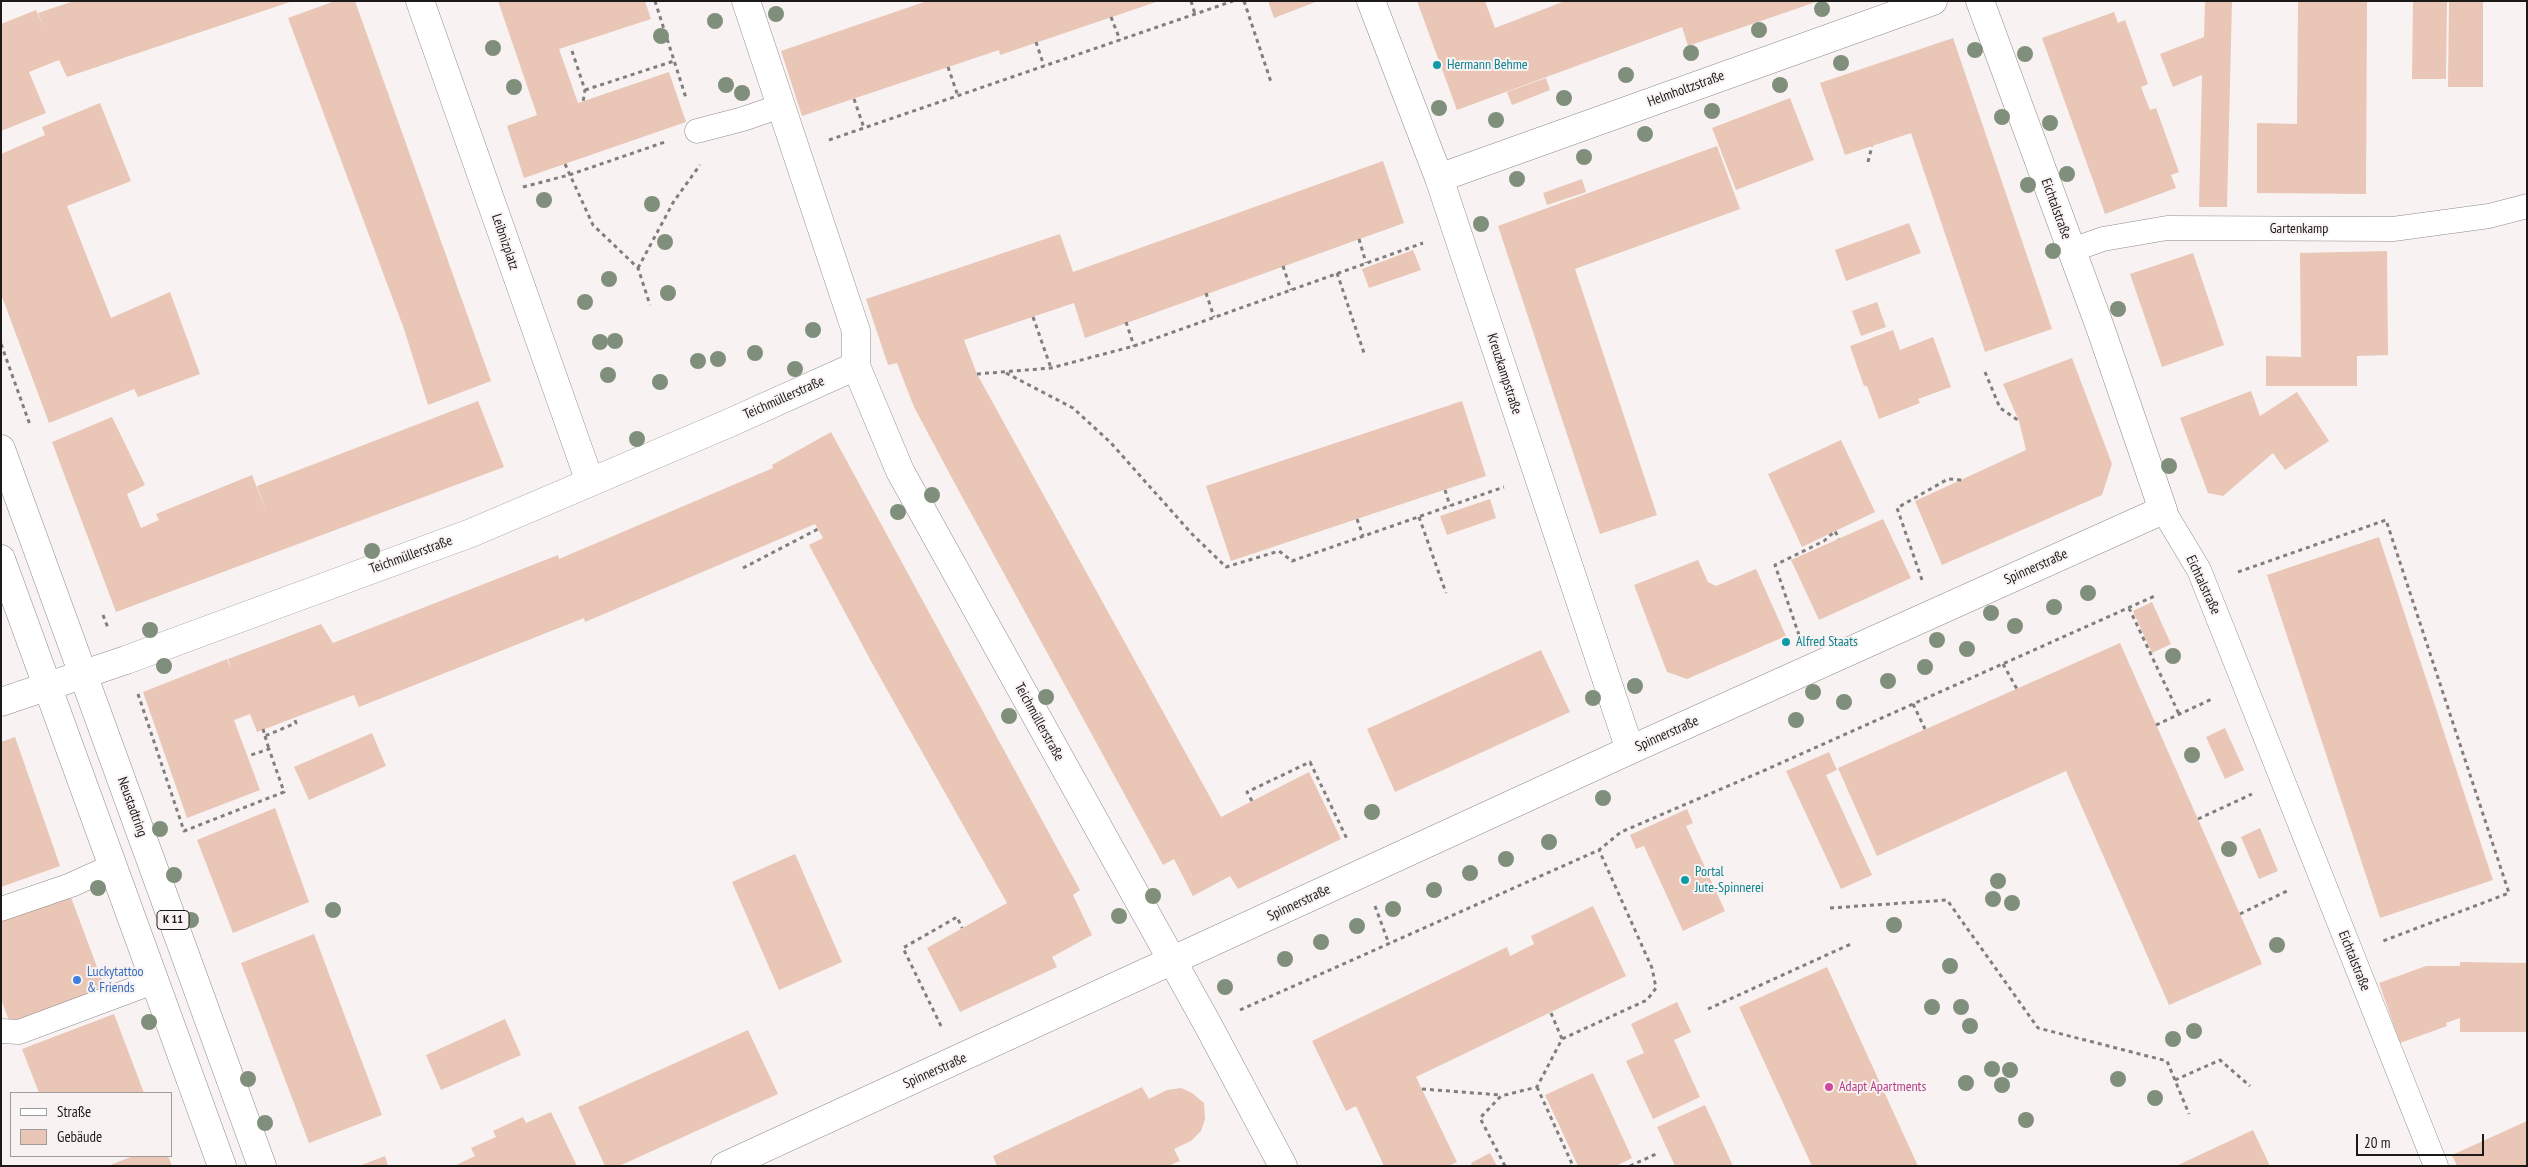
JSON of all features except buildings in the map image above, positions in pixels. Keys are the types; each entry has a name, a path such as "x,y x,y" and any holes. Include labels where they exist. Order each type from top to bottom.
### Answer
{"street":[{"name":"Leibnizplatz","path":"420,1 590,482"},
{"path":"746,1 856,331 856,366"},
{"name":"Kreuzkampstraße","path":"1371,1 1439,178 1630,750"},
{"name":"Helmholtzstraße","path":"1439,178 1933,1"},
{"name":"Eichtalstraße","path":"1980,1 2072,250 2163,510"},
{"name":"Teichmüllerstraße","path":"1,702 471,533 727,424 856,366 900,471 1172,961"},
{"name":"Neustadtring","path":"1,449 262,1166"},
{"name":"Spinnerstraße","path":"725,1166 1630,750 2163,510"},
{"name":"K 11","path":"1,559 49,686 222,1166"},
{"path":"1172,961 1283,1166"}],"lane":[{"path":"697,131 743,119 781,106"},
{"name":"Gartenkamp","path":"2072,250 2103,239 2167,228 2392,229 2489,216 2527,206"},
{"name":"Eichtalstraße","path":"2163,510 2199,570 2436,1166"},
{"path":"1,909 71,885 113,866"},
{"path":"1,1031 19,1032 156,981"}],"path":[{"path":"638,268 674,201 706,157 655,1"},
{"path":"1191,1 1195,14"},
{"path":"822,142 1233,1"},
{"path":"1244,1 1271,82"},
{"path":"1111,17 1120,40"},
{"path":"1036,42 1044,66"},
{"path":"572,51 585,90 583,102"},
{"path":"585,90 674,61"},
{"path":"948,67 958,96"},
{"path":"854,99 864,128"},
{"path":"514,189 569,175 697,131"},
{"path":"1868,162 1872,146"},
{"path":"565,164 593,225 638,268 650,305"},
{"path":"1359,239 1366,263"},
{"path":"977,374 1050,368 1134,346 1423,242"},
{"path":"1283,266 1291,290"},
{"path":"1337,273 1364,353"},
{"path":"1206,294 1214,317"},
{"path":"1033,317 1050,368"},
{"path":"1126,322 1134,346"},
{"path":"1985,372 2000,408 2019,421"},
{"path":"1006,373 1073,408 1110,442 1192,534 1226,567 1279,551"},
{"path":"1277,546 1279,551 1292,561 1538,476"},
{"path":"1934,613 1896,508 1948,479 1962,480"},
{"path":"1444,490 1450,506"},
{"path":"1419,517 1446,593"},
{"path":"1357,519 1363,536"},
{"path":"2204,584 2386,520 2509,893 2351,953"},
{"path":"743,568 818,529"},
{"path":"1812,668 1775,565 1824,541 1835,531 1839,539"},
{"path":"1265,999 1599,850 1621,832 2157,596"},
{"path":"2129,608 2180,714"},
{"path":"2003,664 2016,689"},
{"path":"2156,725 2244,684"},
{"path":"137,690 184,830 284,792 263,730"},
{"path":"1913,704 1925,729"},
{"path":"265,736 296,723 294,718"},
{"path":"248,756 269,749"},
{"path":"1252,801 1248,792 1310,762 1363,873"},
{"path":"2198,819 2282,779"},
{"path":"1537,1088 1562,1038 1647,1000 1656,988 1652,968 1599,850"},
{"path":"2240,914 2320,875"},
{"path":"1830,908 1947,900 2038,1028 2167,1061 2189,1114"},
{"path":"958,1060 902,948 957,917 962,928"},
{"path":"1708,1009 1853,943"},
{"path":"1551,1012 1562,1038"},
{"path":"2175,1080 2220,1060 2250,1086"},
{"path":"1422,1090 1501,1096 1537,1088"},
{"path":"1537,1088 1574,1166"},
{"path":"1501,1096 1480,1118 1505,1166"},
{"path":"1630,1166 1656,1154"}],"place":[{"name":"Hermann Behme","path":"1437,65"},
{"name":"Alfred Staats","path":"1786,642"},
{"name":"Portal Jute-Spinnerei","path":"1685,880"},
{"name":"Luckytattoo & Friends","path":"77,980"},
{"name":"Adapt Apartments","path":"1829,1087"}]}
